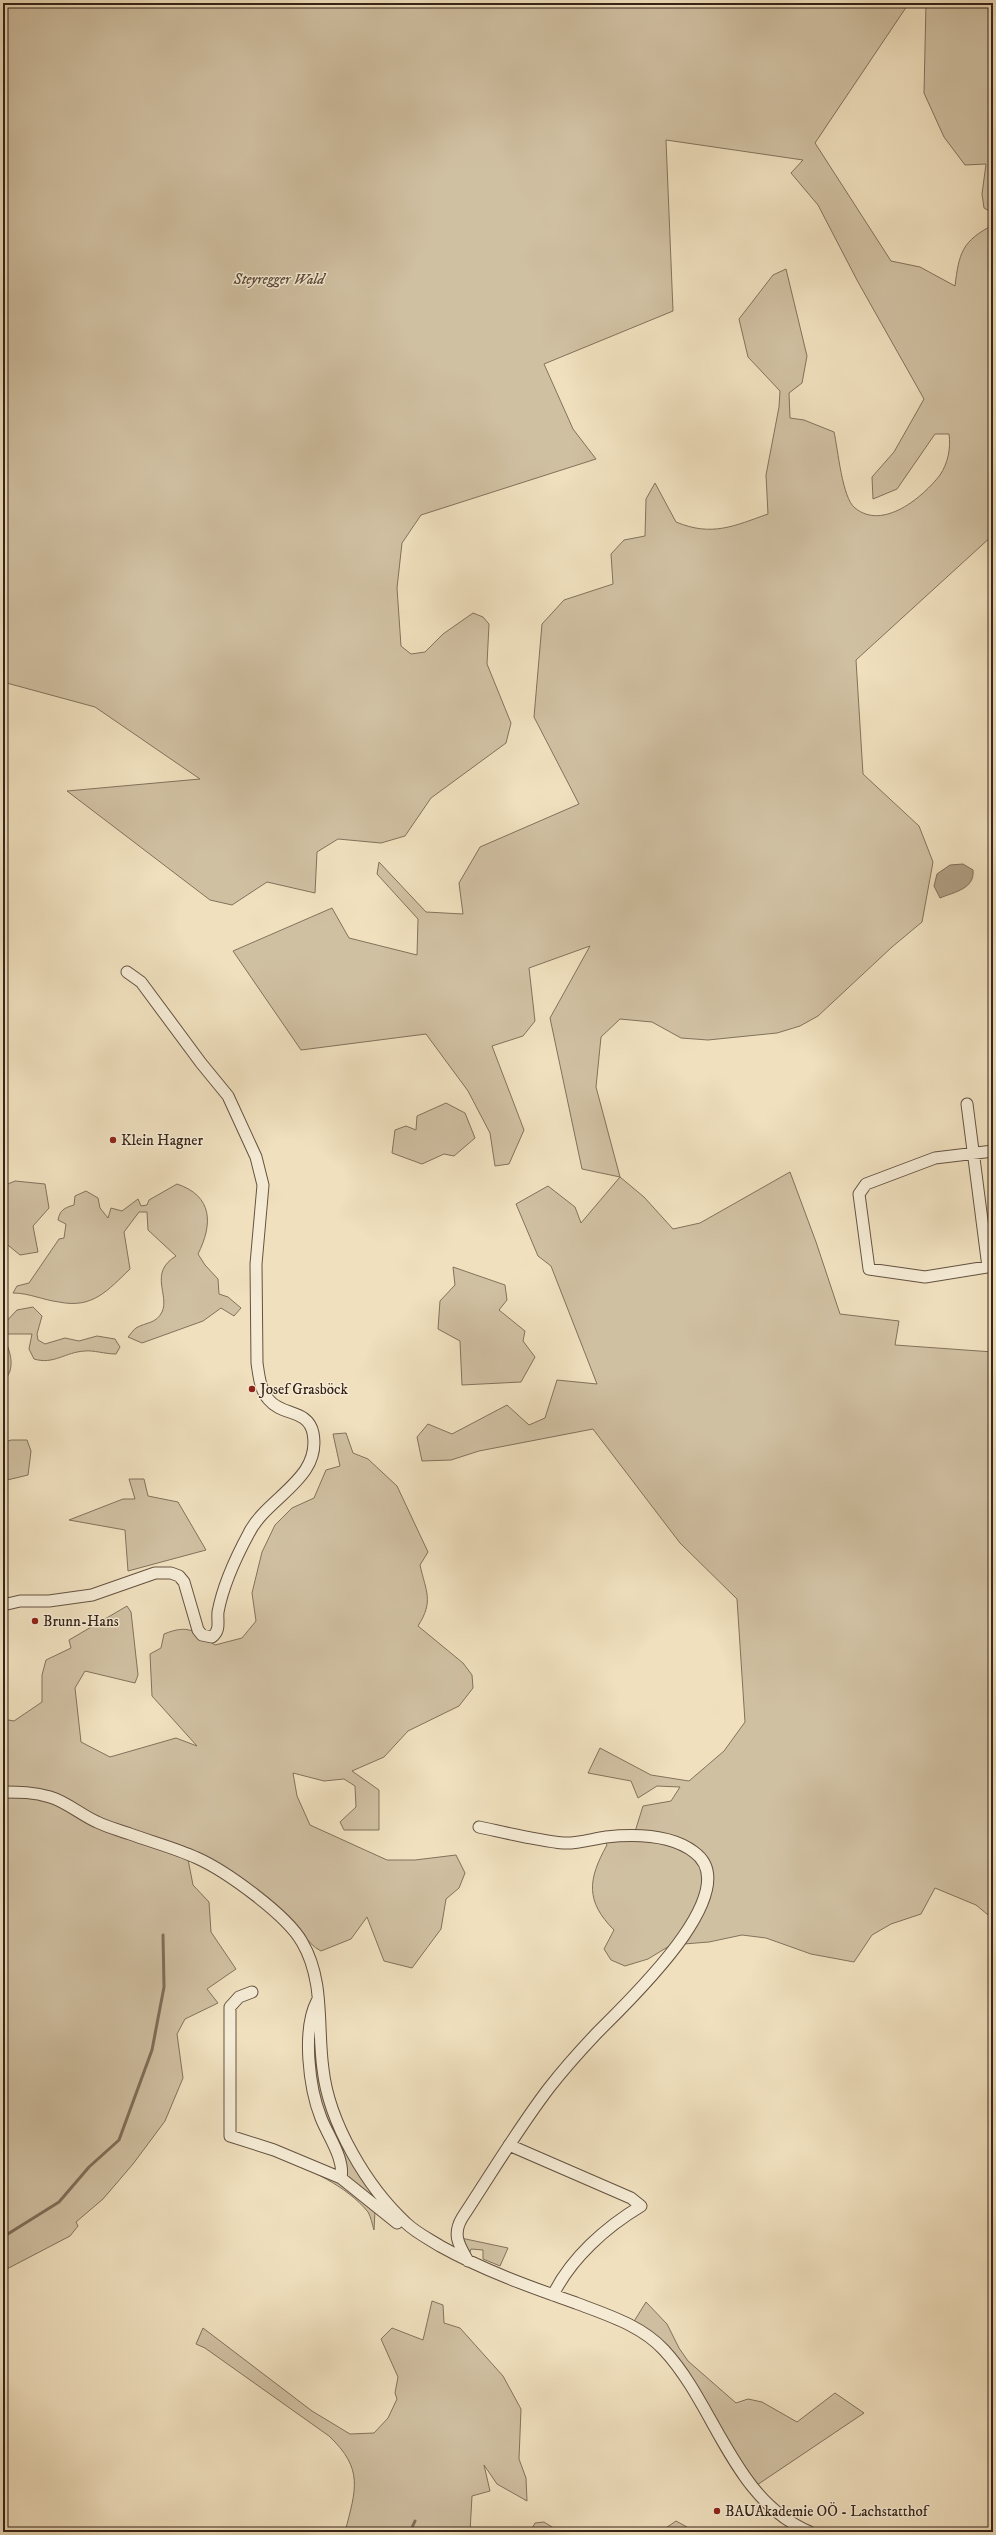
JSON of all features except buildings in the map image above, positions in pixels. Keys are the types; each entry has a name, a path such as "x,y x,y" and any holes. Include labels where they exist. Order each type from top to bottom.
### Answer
{"street":[{"path":"3,1606 20,1601 50,1601 92,1595 136,1578 165,1572 179,1576 184,1582 198,1630 202,1635 212,1637 218,1628 218,1613 227,1583 249,1532 268,1508 297,1481 312,1458 314,1444 309,1423 302,1415 273,1404 262,1390 259,1378 257,1363 256,1264 263,1186 256,1157 228,1096 201,1063 141,982 127,972"},
{"path":"967,1104 973,1153 990,1266 925,1277 869,1269 859,1194 866,1184 936,1158 973,1153 993,1151"},
{"path":"3,1792 25,1792 52,1797 96,1822 180,1850 216,1869 290,1926 306,1948 313,1969 319,1998 323,2070 334,2113 370,2181 382,2198 409,2226 469,2261 624,2322 653,2339 677,2365 751,2485 785,2517 810,2532"},
{"path":"469,2261 458,2243 456,2229 509,2145 570,2063 637,1993 677,1945 696,1915 704,1898 708,1883 707,1873 696,1852 667,1839 635,1835 564,1843 479,1827"},
{"path":"252,1992 239,1997 230,2007 230,2136 274,2150 341,2178 399,2224 409,2226"},
{"path":"319,1998 310,2019 310,2070 320,2117 342,2165 341,2178"},
{"path":"509,2145 631,2198 641,2206 615,2222 600,2235 560,2281 553,2295"}],"green space":[{"name":"Steyregger Wald","path":"3,3 909,3 815,143 891,261 920,267 955,286 958,265 964,249 975,237 993,225 993,535 856,660 863,774 919,826 933,862 922,922 892,947 818,1016 800,1026 777,1033 708,1040 681,1038 652,1022 620,1019 601,1037 596,1087 620,1177 582,1169 550,1018 590,946 529,968 535,1021 523,1036 492,1046 524,1130 509,1164 495,1166 490,1133 468,1091 426,1034 301,1050 233,951 332,908 349,938 417,955 418,919 377,874 379,862 426,912 463,914 459,883 480,847 579,804 534,717 542,624 564,600 613,584 611,554 624,540 645,536 646,499 655,483 676,522 689,526 701,529 723,528 768,514 766,475 779,407 780,391 748,357 739,319 773,275 786,269 807,356 802,383 789,393 790,418 804,420 834,432 844,484 851,503 855,508 866,514 878,516 902,508 913,501 933,484 943,470 950,445 949,434 935,434 897,489 873,499 872,477 894,452 924,399 858,282 818,205 791,173 803,160 666,140 673,311 544,364 573,429 596,459 421,515 402,543 397,588 401,646 411,654 425,652 443,634 473,613 483,617 489,624 487,664 511,723 506,743 431,798 405,836 381,843 338,839 317,852 315,893 267,882 232,905 210,900 67,791 200,779 95,707 3,682"},
{"path":"926,3 993,3 993,213 984,208 982,194 986,164 965,165 944,137 924,93"},
{"path":"446,1103 465,1113 475,1138 454,1156 444,1154 422,1164 392,1153 395,1130 406,1126 416,1130 417,1116"},
{"path":"790,1172 816,1242 840,1314 899,1321 895,1345 993,1352 993,1919 976,1905 935,1888 921,1914 891,1924 872,1935 854,1962 811,1954 766,1938 742,1935 709,1942 671,1945 648,1959 625,1966 611,1960 604,1949 614,1930 598,1909 592,1889 596,1869 607,1845 605,1841 633,1838 643,1806 671,1801 680,1787 657,1786 638,1798 631,1781 588,1773 600,1748 651,1775 689,1781 724,1751 745,1722 737,1599 680,1543 593,1429 479,1451 451,1460 422,1461 417,1437 428,1424 452,1434 507,1405 529,1425 545,1418 557,1380 597,1384 551,1266 538,1256 516,1204 548,1186 575,1207 581,1223 620,1177 644,1197 673,1229 700,1223"},
{"path":"15,1181 45,1184 49,1208 33,1226 38,1252 20,1255 3,1241 3,1186"},
{"path":"177,1184 189,1189 198,1196 207,1212 206,1232 198,1254 205,1265 218,1279 219,1294 228,1297 241,1308 234,1316 221,1308 203,1321 142,1343 128,1337 136,1328 154,1321 160,1316 164,1305 161,1277 163,1270 168,1263 176,1256 148,1230 147,1212 139,1212 124,1232 130,1269 107,1291 99,1296 81,1303 71,1303 13,1293 17,1286 29,1283 59,1239 64,1238 66,1224 58,1220 63,1210 74,1205 75,1196 86,1191 98,1198 100,1208 108,1218 111,1208 122,1211 138,1199 141,1206 147,1205 149,1200"},
{"path":"453,1267 505,1285 507,1300 499,1310 525,1331 523,1341 535,1357 521,1382 462,1385 460,1341 438,1329 440,1301 455,1285"},
{"path":"33,1307 42,1316 37,1334 38,1340 45,1344 65,1338 79,1341 97,1336 115,1339 120,1347 116,1354 85,1351 48,1360 34,1359 29,1349 32,1334 3,1334 3,1325 17,1310"},
{"path":"3,1335 10,1353 11,1365 10,1371 3,1382"},
{"path":"346,1433 353,1453 368,1459 397,1486 428,1552 420,1565 426,1590 427,1603 426,1610 418,1626 463,1663 472,1675 473,1688 459,1706 408,1731 384,1757 352,1771 379,1790 379,1830 344,1830 340,1822 356,1807 355,1786 344,1779 324,1781 293,1773 297,1796 310,1825 387,1860 415,1860 456,1855 465,1873 459,1888 446,1899 441,1929 412,1968 384,1961 367,1917 351,1939 321,1951 315,1948 291,1918 286,1914 250,1887 186,1849 193,1885 209,1902 211,1932 236,1969 207,1989 218,2003 185,2019 177,2034 183,2078 165,2121 133,2164 103,2199 76,2222 78,2226 70,2236 3,2271 3,1719 14,1721 42,1702 42,1675 46,1660 71,1648 69,1640 127,1606 131,1612 138,1675 135,1683 85,1671 75,1688 81,1742 110,1757 176,1738 197,1746 152,1696 150,1654 161,1648 164,1634 173,1631 186,1629 191,1630 215,1645 242,1638 256,1621 252,1593 262,1552 275,1525 292,1508 314,1498 326,1470 340,1466 333,1434"},
{"path":"11,1440 27,1440 31,1451 28,1475 3,1481 3,1443"},
{"path":"129,1479 144,1479 148,1496 178,1502 206,1550 128,1571 125,1530 69,1520 123,1499 135,1499"},
{"path":"313,2018 326,2105 397,2221 350,2183 314,2091"},
{"path":"278,2156 337,2180 375,2211 374,2230 368,2212 349,2194 326,2179"},
{"path":"461,2238 508,2248 500,2266 483,2259 483,2250 471,2249 469,2255"},
{"path":"432,2301 443,2305 444,2323 460,2328 503,2376 521,2409 519,2459 526,2478 527,2501 497,2484 484,2465 490,2491 472,2496 470,2532 345,2532 352,2504 354,2480 348,2459 340,2448 329,2436 205,2348 196,2344 203,2328 312,2411 350,2434 374,2433 388,2418 397,2399 395,2393 398,2377 381,2339 392,2328 423,2340"},
{"path":"646,2302 667,2324 679,2348 688,2361 736,2403 748,2399 762,2402 797,2422 835,2393 864,2413 757,2485 737,2460 685,2374 633,2323"},
{"path":"676,2521 687,2527 688,2532 660,2532"},
{"path":"544,2522 560,2532 530,2532 535,2523"}],"shaded area":[{"path":"963,864 973,870 971,882 957,892 940,898 934,886 937,874 950,865"}],"waterway":[{"path":"3,2237 59,2202 89,2167 119,2140 152,2050 164,1987 163,1935"},
{"path":"410,2532 415,2521"}],"place":[{"name":"Klein Hagner","path":"113,1140"},
{"name":"Josef Grasböck","path":"252,1389"},
{"name":"Brunn-Hans","path":"35,1621"},
{"name":"BAUAkademie OÖ - Lachstatthof","path":"717,2511"}]}
